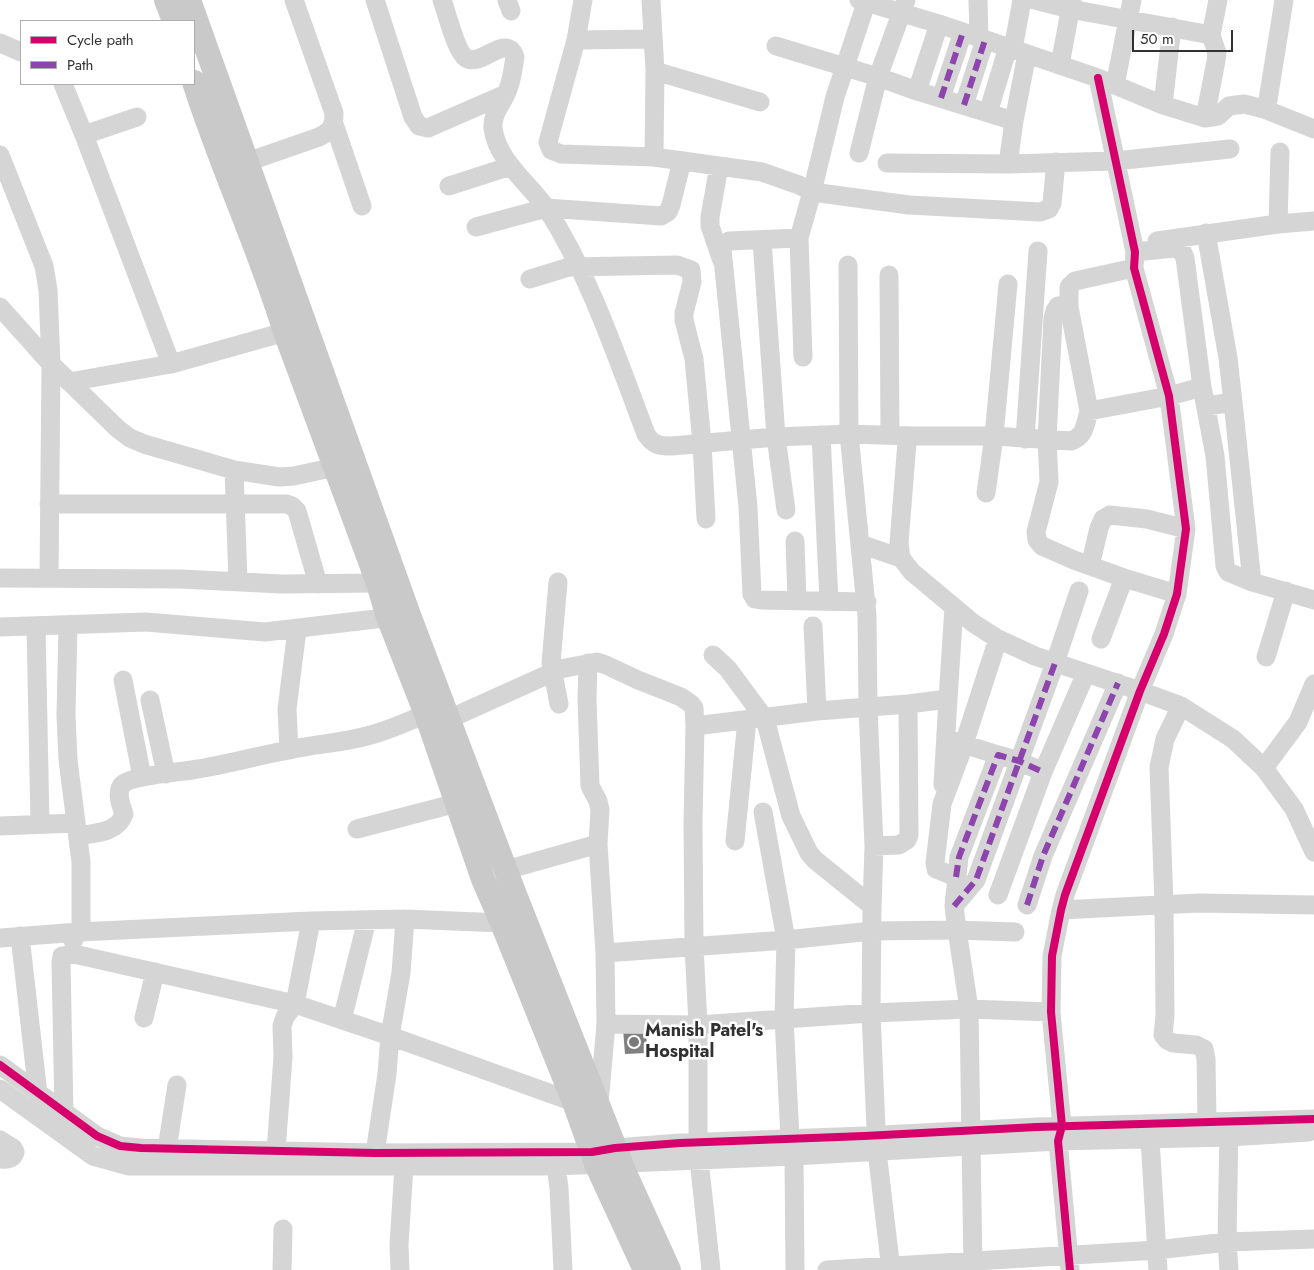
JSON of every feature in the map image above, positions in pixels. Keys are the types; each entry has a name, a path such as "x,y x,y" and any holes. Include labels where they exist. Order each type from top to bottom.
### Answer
{"main road":[{"path":"180,5 186,20"},
{"path":"195,40 247,162 346,465 399,616 506,870 619,1156 669,1270"},
{"path":"195,85 208,126 273,293 285,332 346,465 378,583 399,616"},
{"path":"440,713 457,803 483,879 574,1102 594,1158 645,1270"}],"street":[{"path":"294,0 334,114 334,124 362,206"},
{"path":"375,0 413,116 419,126 428,128 506,94"},
{"path":"442,0 459,47 465,58 470,60 476,59 504,48 510,49 513,52 515,57 514,64 506,94 494,117 493,129 504,156 546,208 579,267 646,434 652,443 666,446 776,437 849,434 994,436 1070,441 1078,439 1083,434 1089,411 1069,304 1069,287 1075,281 1134,255 1206,233 1314,221"},
{"path":"583,0 576,40 548,142 551,150 562,154 654,157 762,172 812,192 909,205 1040,212 1049,209 1052,203 1056,162"},
{"path":"651,0 655,71 654,157"},
{"path":"964,106 976,37 978,0"},
{"path":"988,113 1016,50 1033,0 1071,5 1128,20 1210,35"},
{"path":"1115,85 1132,0"},
{"path":"1205,118 1217,53 1210,35 1218,0"},
{"path":"1268,100 1284,0"},
{"path":"803,358 799,238 835,96 864,1 904,6 939,24 1098,78 1163,105 1205,118 1218,116 1229,106 1244,104 1264,109 1314,129"},
{"path":"1060,65 1071,5"},
{"path":"859,153 878,77 904,6"},
{"path":"917,91 939,24"},
{"path":"1163,105 1172,27"},
{"path":"941,98 976,37"},
{"path":"576,40 653,39"},
{"path":"0,43 20,52"},
{"path":"776,46 1014,121"},
{"path":"1008,164 1014,121 1016,50"},
{"path":"655,71 760,102"},
{"path":"1069,1262 1051,1012 1052,956 1065,895 1140,690 1164,634 1177,594 1186,529 1169,396 1134,255 1098,78"},
{"path":"63,85 171,364"},
{"path":"84,135 136,117"},
{"path":"247,162 319,137 329,132 334,124"},
{"path":"887,163 1008,164 1115,161 1230,149"},
{"path":"1278,224 1280,152"},
{"path":"0,155 44,266 48,290 51,364 48,504 49,578"},
{"path":"476,227 546,208 661,216 668,212 671,205 682,161"},
{"path":"448,186 511,166"},
{"path":"719,166 710,226 722,262"},
{"path":"1206,233 1228,358 1252,582"},
{"path":"799,238 729,241 724,244 722,249 748,507 752,594 755,598 761,600 867,602"},
{"path":"762,241 776,437 786,510"},
{"path":"1134,255 1174,248 1182,251 1186,258 1202,387 1207,406 1214,456 1225,566 1228,572 1252,582 1314,600"},
{"path":"1025,439 1038,251"},
{"path":"530,279 558,270 579,267 677,265 691,270 692,282 684,320 694,359 702,443 706,519"},
{"path":"848,265 849,434 867,602 868,708 874,846 872,1013 877,1143 891,1268"},
{"path":"890,275 890,435"},
{"path":"986,493 994,436 1008,284"},
{"path":"1069,304 1058,306 1053,318 1047,440 1048,482 1036,532 1037,540 1042,546 1090,566 1177,594"},
{"path":"4,319 118,429 130,438 144,444 234,470 279,477 294,476 346,465"},
{"path":"69,382 171,364 285,332"},
{"path":"1089,411 1169,396 1202,387"},
{"path":"1207,406 1233,402"},
{"path":"820,435 829,601"},
{"path":"911,436 907,442 899,544 901,558 912,572 973,623 998,639 1035,656 1140,690 1181,706 1233,739 1264,768 1294,809 1307,818 1314,852"},
{"path":"234,470 238,582"},
{"path":"48,504 287,504 292,506 298,516 318,584"},
{"path":"1090,566 1099,528 1103,519 1110,515 1147,519 1186,529"},
{"path":"794,541 797,601"},
{"path":"860,544 901,558"},
{"path":"0,578 180,579 318,584 378,583"},
{"path":"1101,639 1124,578"},
{"path":"558,582 551,663 559,704"},
{"path":"954,906 976,880 1056,663 1079,591"},
{"path":"1266,656 1286,591"},
{"path":"954,607 942,804 935,863 936,869 940,872 956,877"},
{"path":"0,627 146,622 265,632 297,630 399,616"},
{"path":"64,1114 60,968 62,956 79,932 82,920 81,862 68,760 66,724 68,625"},
{"path":"36,626 40,824"},
{"path":"813,626 817,711"},
{"path":"289,750 287,709 297,630"},
{"path":"942,804 964,744 998,639"},
{"path":"713,655 728,669 756,719 790,816 809,852 815,860 872,906"},
{"path":"0,826 40,824 77,829 111,829 119,825 124,814 119,798 122,785 128,781 142,777 220,766 289,750 368,736 440,713 560,669 588,663 597,662 606,665 686,700 694,708 695,726 693,823 694,946 698,1025 699,1151 711,1270"},
{"path":"588,663 587,699 590,786 600,810 598,844 605,953 606,1024 599,1104"},
{"path":"998,895 1043,772 1086,673"},
{"path":"123,680 142,777"},
{"path":"1026,906 1043,856 1118,684"},
{"path":"1264,768 1298,722 1314,684"},
{"path":"695,726 817,711 868,708 948,699"},
{"path":"150,700 166,774"},
{"path":"874,846 899,845 908,840 908,704"},
{"path":"1181,706 1165,739 1159,767 1164,904 1164,1035 1167,1040 1174,1043 1196,1045 1204,1049 1206,1059 1207,1123"},
{"path":"735,841 756,719"},
{"path":"946,738 1019,761 1043,772"},
{"path":"974,1266 968,1009 954,906 959,858 998,755"},
{"path":"357,829 457,803"},
{"path":"764,812 786,940 784,1018 792,1148 795,1270"},
{"path":"506,870 598,844"},
{"path":"1061,910 1199,903 1314,905"},
{"path":"342,1020 368,920"},
{"path":"375,1153 387,1074 390,1036 401,973 405,920"},
{"path":"0,938 79,932 311,921 502,922"},
{"path":"276,1151 283,1057 282,1026 285,1017 295,1004 311,921"},
{"path":"605,953 786,940 872,931 957,930 1015,932"},
{"path":"20,936 38,1094"},
{"path":"62,956 74,954 295,1004 574,1102"},
{"path":"144,1018 154,972"},
{"path":"606,1024 698,1025 784,1018 968,1009 1051,1012"},
{"path":"0,1065 64,1114 97,1136 120,1146 141,1148 594,1158 699,1151 1060,1134 1207,1123 1229,1130 1314,1131"},
{"path":"166,1149 177,1085"},
{"path":"0,1089 93,1156 129,1166 556,1166 594,1158"},
{"path":"1060,1134 1150,1139 1314,1119"},
{"path":"1229,1130 1227,1242 1229,1270"},
{"path":"1150,1139 1158,1270"},
{"path":"0,1140 13,1148 15,1152 14,1156 10,1158 0,1159"},
{"path":"400,1270 399,1245 404,1166"},
{"path":"556,1166 559,1188 563,1270"},
{"path":"282,1270 283,1229"},
{"path":"827,1270 1069,1262 1227,1242 1314,1239"}],"building":[{"path":"646,1028 647,1053 625,1054 623,1029"}],"marked path":[{"path":"941,98 963,32"},
{"path":"964,105 985,40"},
{"path":"954,906 976,880 1055,663"},
{"path":"1027,905 1043,856 1118,683"},
{"path":"956,877 959,857 998,755 1019,761 1043,772"}],"cycle path":[{"path":"1070,1270 1058,1141 1062,1126 1051,1012 1052,956 1065,895 1140,691 1164,634 1177,594 1186,529 1169,396 1134,268 1135,252 1098,78"},
{"path":"0,1065 97,1136 120,1146 141,1148 375,1153 592,1152 615,1148 680,1143 1037,1127 1314,1119"}],"place":[{"name":"Manish Patel's Hospital","path":"634,1042"}]}
